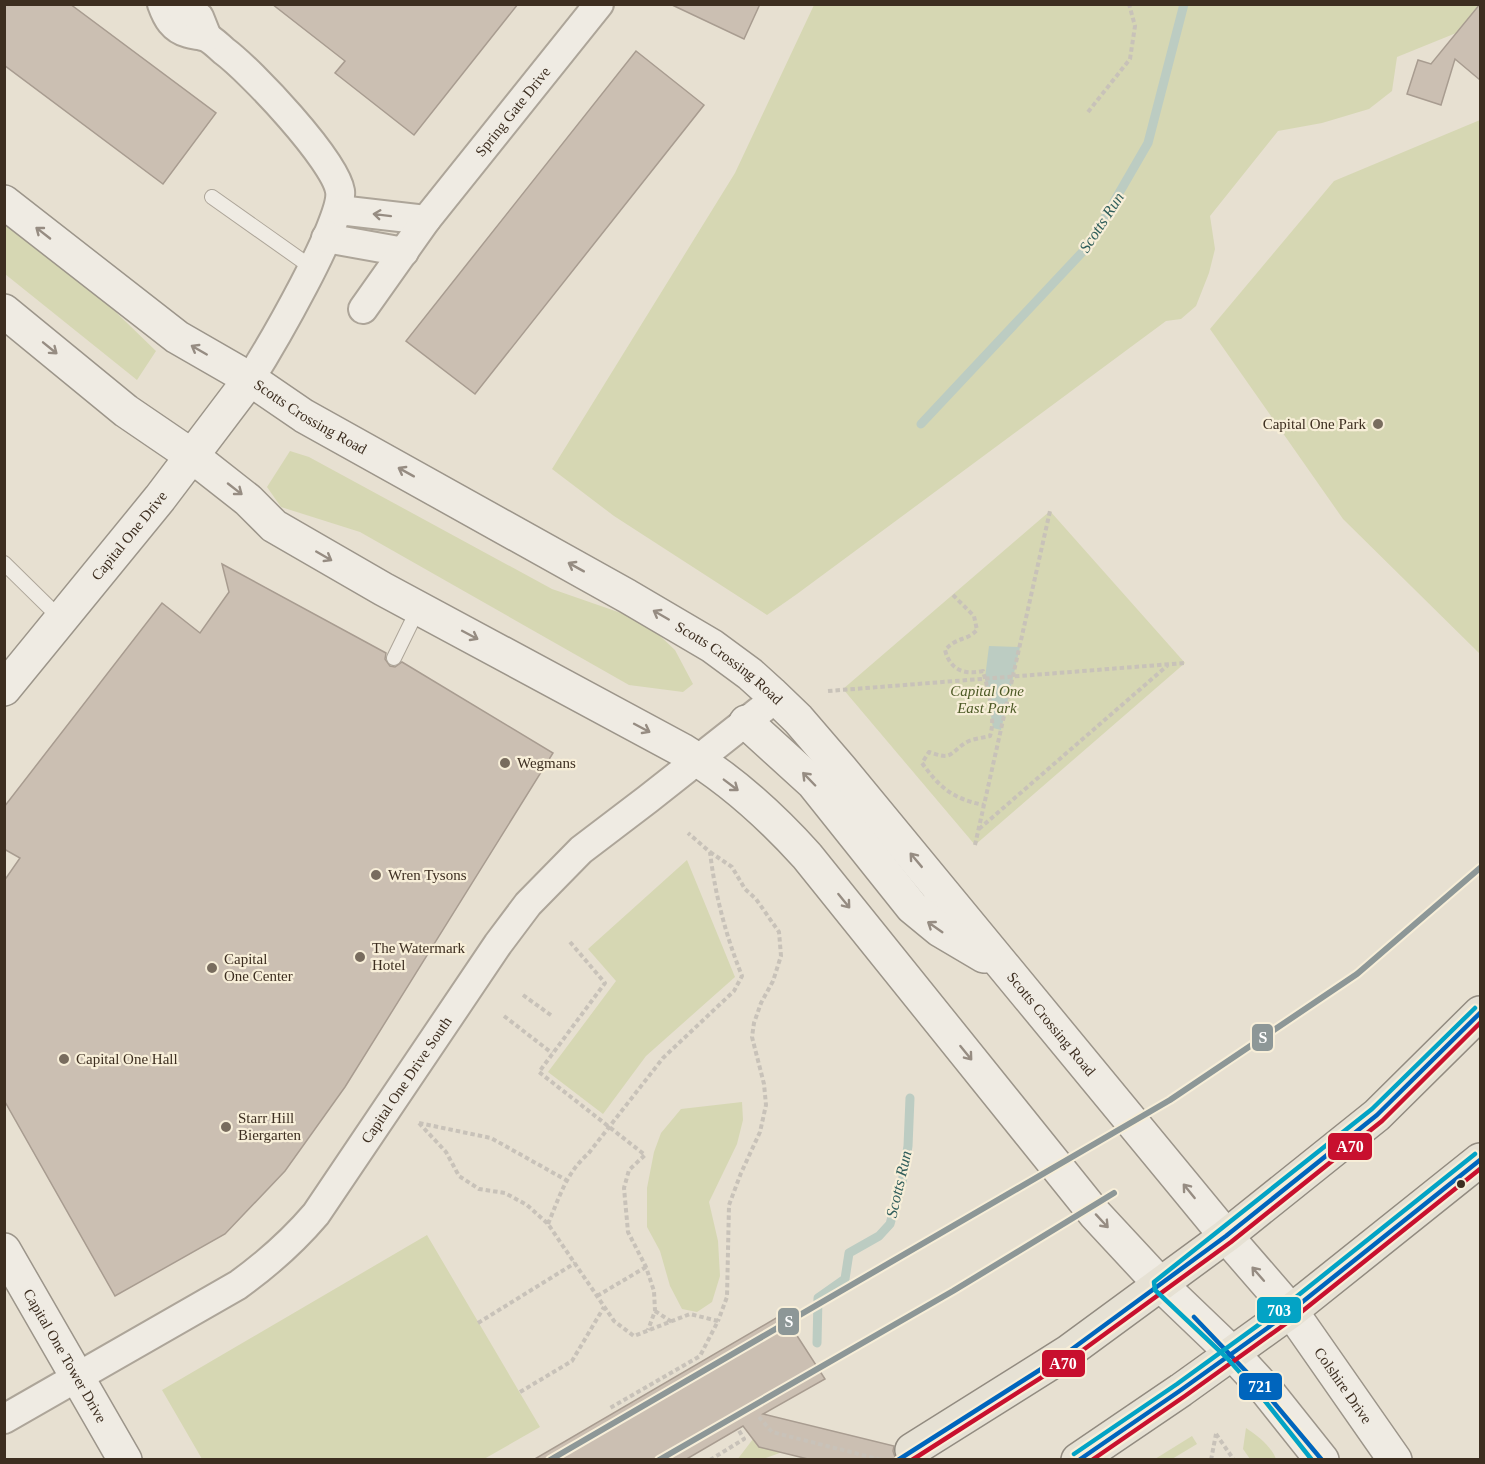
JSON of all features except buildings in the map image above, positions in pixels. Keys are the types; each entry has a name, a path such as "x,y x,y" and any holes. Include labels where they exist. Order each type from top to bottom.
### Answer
{"main road":[{"name":"Scotts Crossing Road","path":"4,202 177,337 250,379 304,416 703,640 750,674 798,719 841,769 1003,968 1291,1311"},
{"path":"4,311 126,411 192,456 248,500 274,526 698,760 764,811 807,855 1095,1214 1161,1285 1268,1391 1322,1460"},
{"name":"Capital One Drive","path":"4,689 62,620 250,379"},
{"path":"746,722 813,783 912,907 940,930 1003,968"},
{"path":"897,1455 1068,1352 1226,1236 1377,1115 1480,1013"},
{"path":"1078,1460 1172,1397 1291,1311 1480,1160"},
{"name":"Capital One Tower Drive","path":"4,1250 125,1460"},
{"name":"Colshire Drive","path":"1291,1311 1395,1460"}],"street":[{"path":"162,4 167,20 185,33 207,37 234,58 282,108 321,154 335,174 338,183 339,210 275,340 250,379"},
{"path":"179,4 199,17 207,37"},
{"name":"Spring Gate Drive","path":"363,309 426,220 599,4"},
{"path":"339,210 426,220"},
{"path":"326,238 404,252"},
{"name":"Capital One Drive South","path":"4,1419 238,1285 267,1264 316,1214 492,953 528,904 580,850 776,698"}],"lane":[{"path":"212,197 311,267"},
{"path":"4,563 62,620"},
{"path":"394,658 419,608"}],"path":[{"path":"1088,112 1130,59 1135,26 1129,4"},
{"path":"975,845 1050,511"},
{"path":"953,595 974,616 977,630 970,637 954,640 945,650 948,660 956,669 970,674 983,671 993,728 990,736 966,742 950,756 943,757 929,752 922,764 933,779 948,792 968,802 984,805"},
{"path":"828,691 1185,663"},
{"path":"978,830 1169,664"},
{"path":"610,1408 662,1381 700,1356 718,1321 727,1297 729,1205 760,1132 766,1106 764,1084 752,1037 761,1003 773,981 781,956 779,932 756,899 745,890 732,867 688,833"},
{"path":"548,1224 566,1180 578,1163 588,1154 663,1058 734,991 742,976 730,945 713,878 710,852"},
{"path":"570,942 605,983 539,1072 645,1155 629,1170 624,1188 628,1232 646,1267 654,1291 655,1311 648,1330"},
{"path":"522,995 552,1016"},
{"path":"504,1016 552,1053"},
{"path":"566,1180 491,1138 419,1123 446,1152 459,1176 479,1189 505,1193 520,1201 548,1224 614,1321 634,1336 690,1314 718,1321"},
{"path":"478,1323 575,1263"},
{"path":"597,1296 646,1267"},
{"path":"520,1392 573,1361 604,1307"},
{"path":"655,1311 672,1322"},
{"path":"759,1417 772,1432 897,1455"},
{"path":"710,1460 744,1439 738,1429"},
{"path":"1211,1460 1216,1434 1234,1460"}],"green space":[{"path":"814,5 1480,5 1480,29 1471,27 1397,57 1392,91 1369,109 1322,123 1278,131 1210,216 1215,249 1209,273 1196,306 1181,319 1166,321 767,615 614,516 552,469 735,173"},
{"name":"Capital One Park","path":"1480,120 1480,654 1343,519 1210,329 1334,181"},
{"path":"4,223 94,291 156,351 137,380 5,274"},
{"path":"290,451 309,457 552,589 644,621 675,650 693,684 683,692 629,685 360,532 281,507 267,487"},
{"name":"Capital One East Park","path":"1050,511 1185,663 975,845 843,689"},
{"path":"687,860 735,977 646,1056 603,1114 548,1072 616,981 588,949"},
{"path":"742,1102 743,1120 737,1144 709,1202 718,1241 720,1276 712,1302 697,1312 682,1309 670,1286 660,1251 647,1227 647,1188 654,1152 661,1133 681,1109"},
{"path":"427,1235 540,1427 484,1459 202,1459 162,1390"},
{"path":"1246,1428 1267,1446 1276,1459 1250,1459 1243,1449"},
{"path":"1192,1436 1197,1444 1172,1459 1155,1459"},
{"path":"753,1439 788,1450 763,1459 737,1460"}],"shaded area":[{"path":"989,646 1020,647 1001,730 993,728 985,678"}],"waterway":[{"name":"Scotts Run","path":"921,424 1089,245 1148,143 1184,4"},
{"name":"Scotts Run","path":"817,1343 818,1298 845,1279 849,1253 879,1236 890,1224 902,1183 908,1146 910,1098"}],"transit line":[{"name":"S","path":"550,1460 1170,1100 1357,974 1480,868"},
{"name":"703","path":"1312,1460 1227,1358 1155,1290 1154,1282 1372,1109 1475,1008"},
{"name":"721","path":"898,1460 1068,1352 1226,1236 1377,1115 1480,1013"},
{"name":"A70","path":"912,1460 1072,1358 1231,1242 1382,1121 1480,1023"},
{"name":"703","path":"1074,1454 1177,1384 1286,1305 1475,1154"},
{"name":"721","path":"1079,1460 1291,1311 1480,1160"},
{"name":"A70","path":"1092,1460 1295,1317 1480,1169"},
{"name":"S","path":"659,1460 953,1291 1114,1193"},
{"name":"721","path":"1194,1317 1260,1386 1322,1460"}],"place":[{"name":"Capital One Park","path":"1378,424"},
{"name":"Wegmans","path":"505,763"},
{"name":"Wren Tysons","path":"376,875"},
{"name":"The Watermark Hotel","path":"360,957"},
{"name":"Capital One Center","path":"212,968"},
{"name":"Capital One Hall","path":"64,1059"},
{"name":"Starr Hill Biergarten","path":"226,1127"}]}
